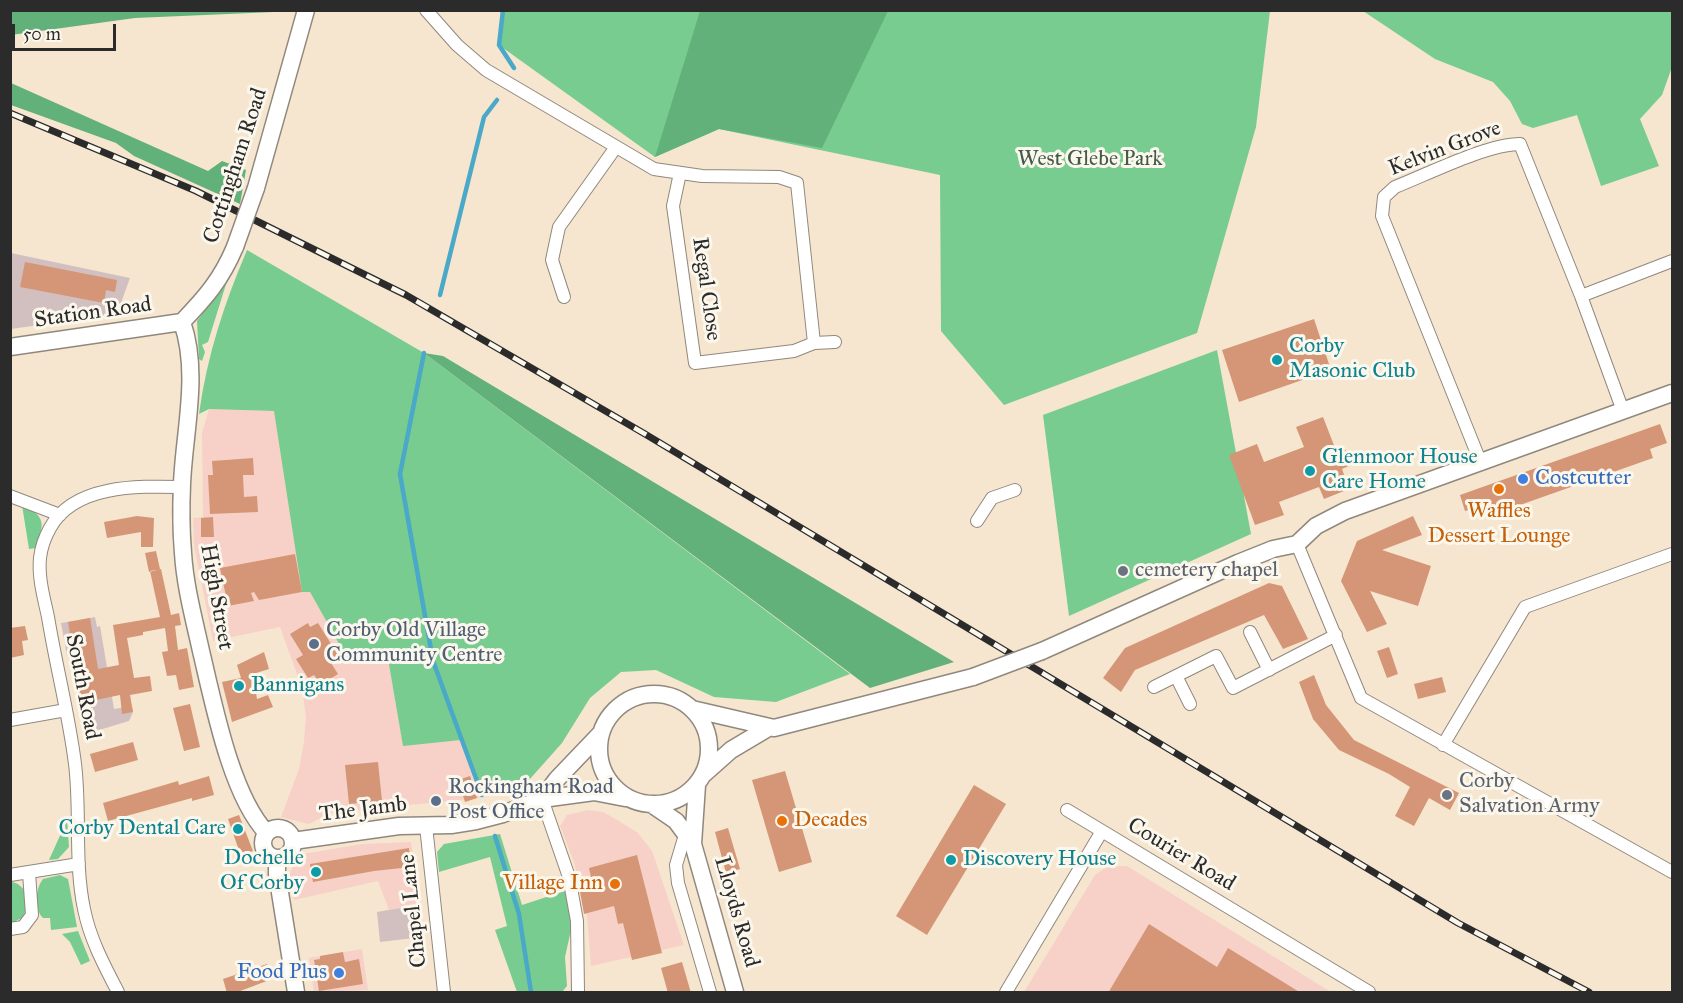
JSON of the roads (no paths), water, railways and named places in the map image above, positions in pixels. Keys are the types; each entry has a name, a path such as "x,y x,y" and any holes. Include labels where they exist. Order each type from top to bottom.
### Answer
{"main road":[{"name":"Cottingham Road","path":"182,322 208,295 223,274 235,247 256,188 306,10"},
{"name":"Station Road","path":"10,347 182,322"},
{"name":"High Street","path":"182,322 187,338 190,369 182,487 186,581 219,729 251,812 267,833"},
{"path":"601,733 599,752 603,771 614,787 629,798 651,804 668,803 684,796 731,750 768,728 973,677 1042,651 1238,562 1273,549 1297,544 1316,526 1345,511 1672,393"},
{"path":"542,799 557,779 601,733 610,717 623,703 640,696 658,694 668,696 692,709 768,728"},
{"path":"692,709 706,728 710,751 700,779"},
{"name":"Lloyds Road","path":"689,839 700,779"},
{"name":"The Jamb","path":"293,841 399,826 476,821 504,814 542,799 594,792 629,798"},
{"name":"Lloyds Road","path":"651,804 676,821 689,839 735,993"},
{"path":"281,828 289,832 293,841 289,853 278,858 269,854 264,846 267,833 281,828"},
{"path":"278,858 277,874 296,993"}],"street":[{"path":"426,10 457,45 486,70 654,169 702,176 779,177 797,183 814,343"},
{"name":"Kelvin Grove","path":"1480,461 1382,216 1384,196 1395,187 1481,153 1510,144 1520,144 1581,296 1623,411"},
{"path":"564,297 552,260 559,227 616,147"},
{"name":"Regal Close","path":"680,173 673,206 695,363 794,351 814,343 836,342"},
{"path":"1581,296 1672,261"},
{"name":"South Road","path":"118,993 92,940 82,901 79,864 79,793 40,569 45,541 60,515 85,497 98,493 157,486 182,487"},
{"path":"977,521 992,498 1015,490"},
{"path":"10,496 60,515"},
{"path":"1297,544 1336,635 1340,653 1361,698 1672,872"},
{"path":"1443,745 1525,607 1672,554"},
{"path":"1250,632 1269,670"},
{"path":"1154,687 1216,656 1233,688 1336,635"},
{"path":"1176,676 1190,704"},
{"path":"10,720 66,711"},
{"path":"542,799 569,877 577,921 578,993"},
{"path":"1067,810 1102,831"},
{"name":"Chapel Lane","path":"426,826 444,993"},
{"name":"Courier Road","path":"1006,993 1102,831 1369,993"},
{"name":"Lloyds Road","path":"689,839 676,865 678,883 710,993"},
{"path":"10,875 79,864"},
{"path":"10,929 23,927 32,915 29,873"}],"waterway":[{"path":"503,10 499,45 514,68"},
{"path":"440,295 484,117 497,100"},
{"path":"424,353 400,474 433,661 482,795"},
{"path":"495,836 519,914 531,992"}],"railway":[{"path":"10,113 196,191 406,295 645,434 1458,923 1589,992"}],"place":[{"name":"Corby Masonic Club","path":"1277,360"},
{"name":"Glenmoor House Care Home","path":"1310,471"},
{"name":"Costcutter","path":"1523,479"},
{"name":"Waffles Dessert Lounge","path":"1499,489"},
{"name":"cemetery chapel","path":"1123,571"},
{"name":"Corby Old Village Community Centre","path":"314,644"},
{"name":"Bannigans","path":"239,686"},
{"name":"Corby Salvation Army","path":"1447,795"},
{"name":"Rockingham Road Post Office","path":"436,801"},
{"name":"Decades","path":"782,821"},
{"name":"Corby Dental Care","path":"238,829"},
{"name":"Discovery House","path":"951,860"},
{"name":"Dochelle Of Corby","path":"316,872"},
{"name":"Village Inn","path":"615,884"},
{"name":"Food Plus","path":"339,973"}],"park label":[{"name":"West Glebe Park","path":"1090,160"}]}
